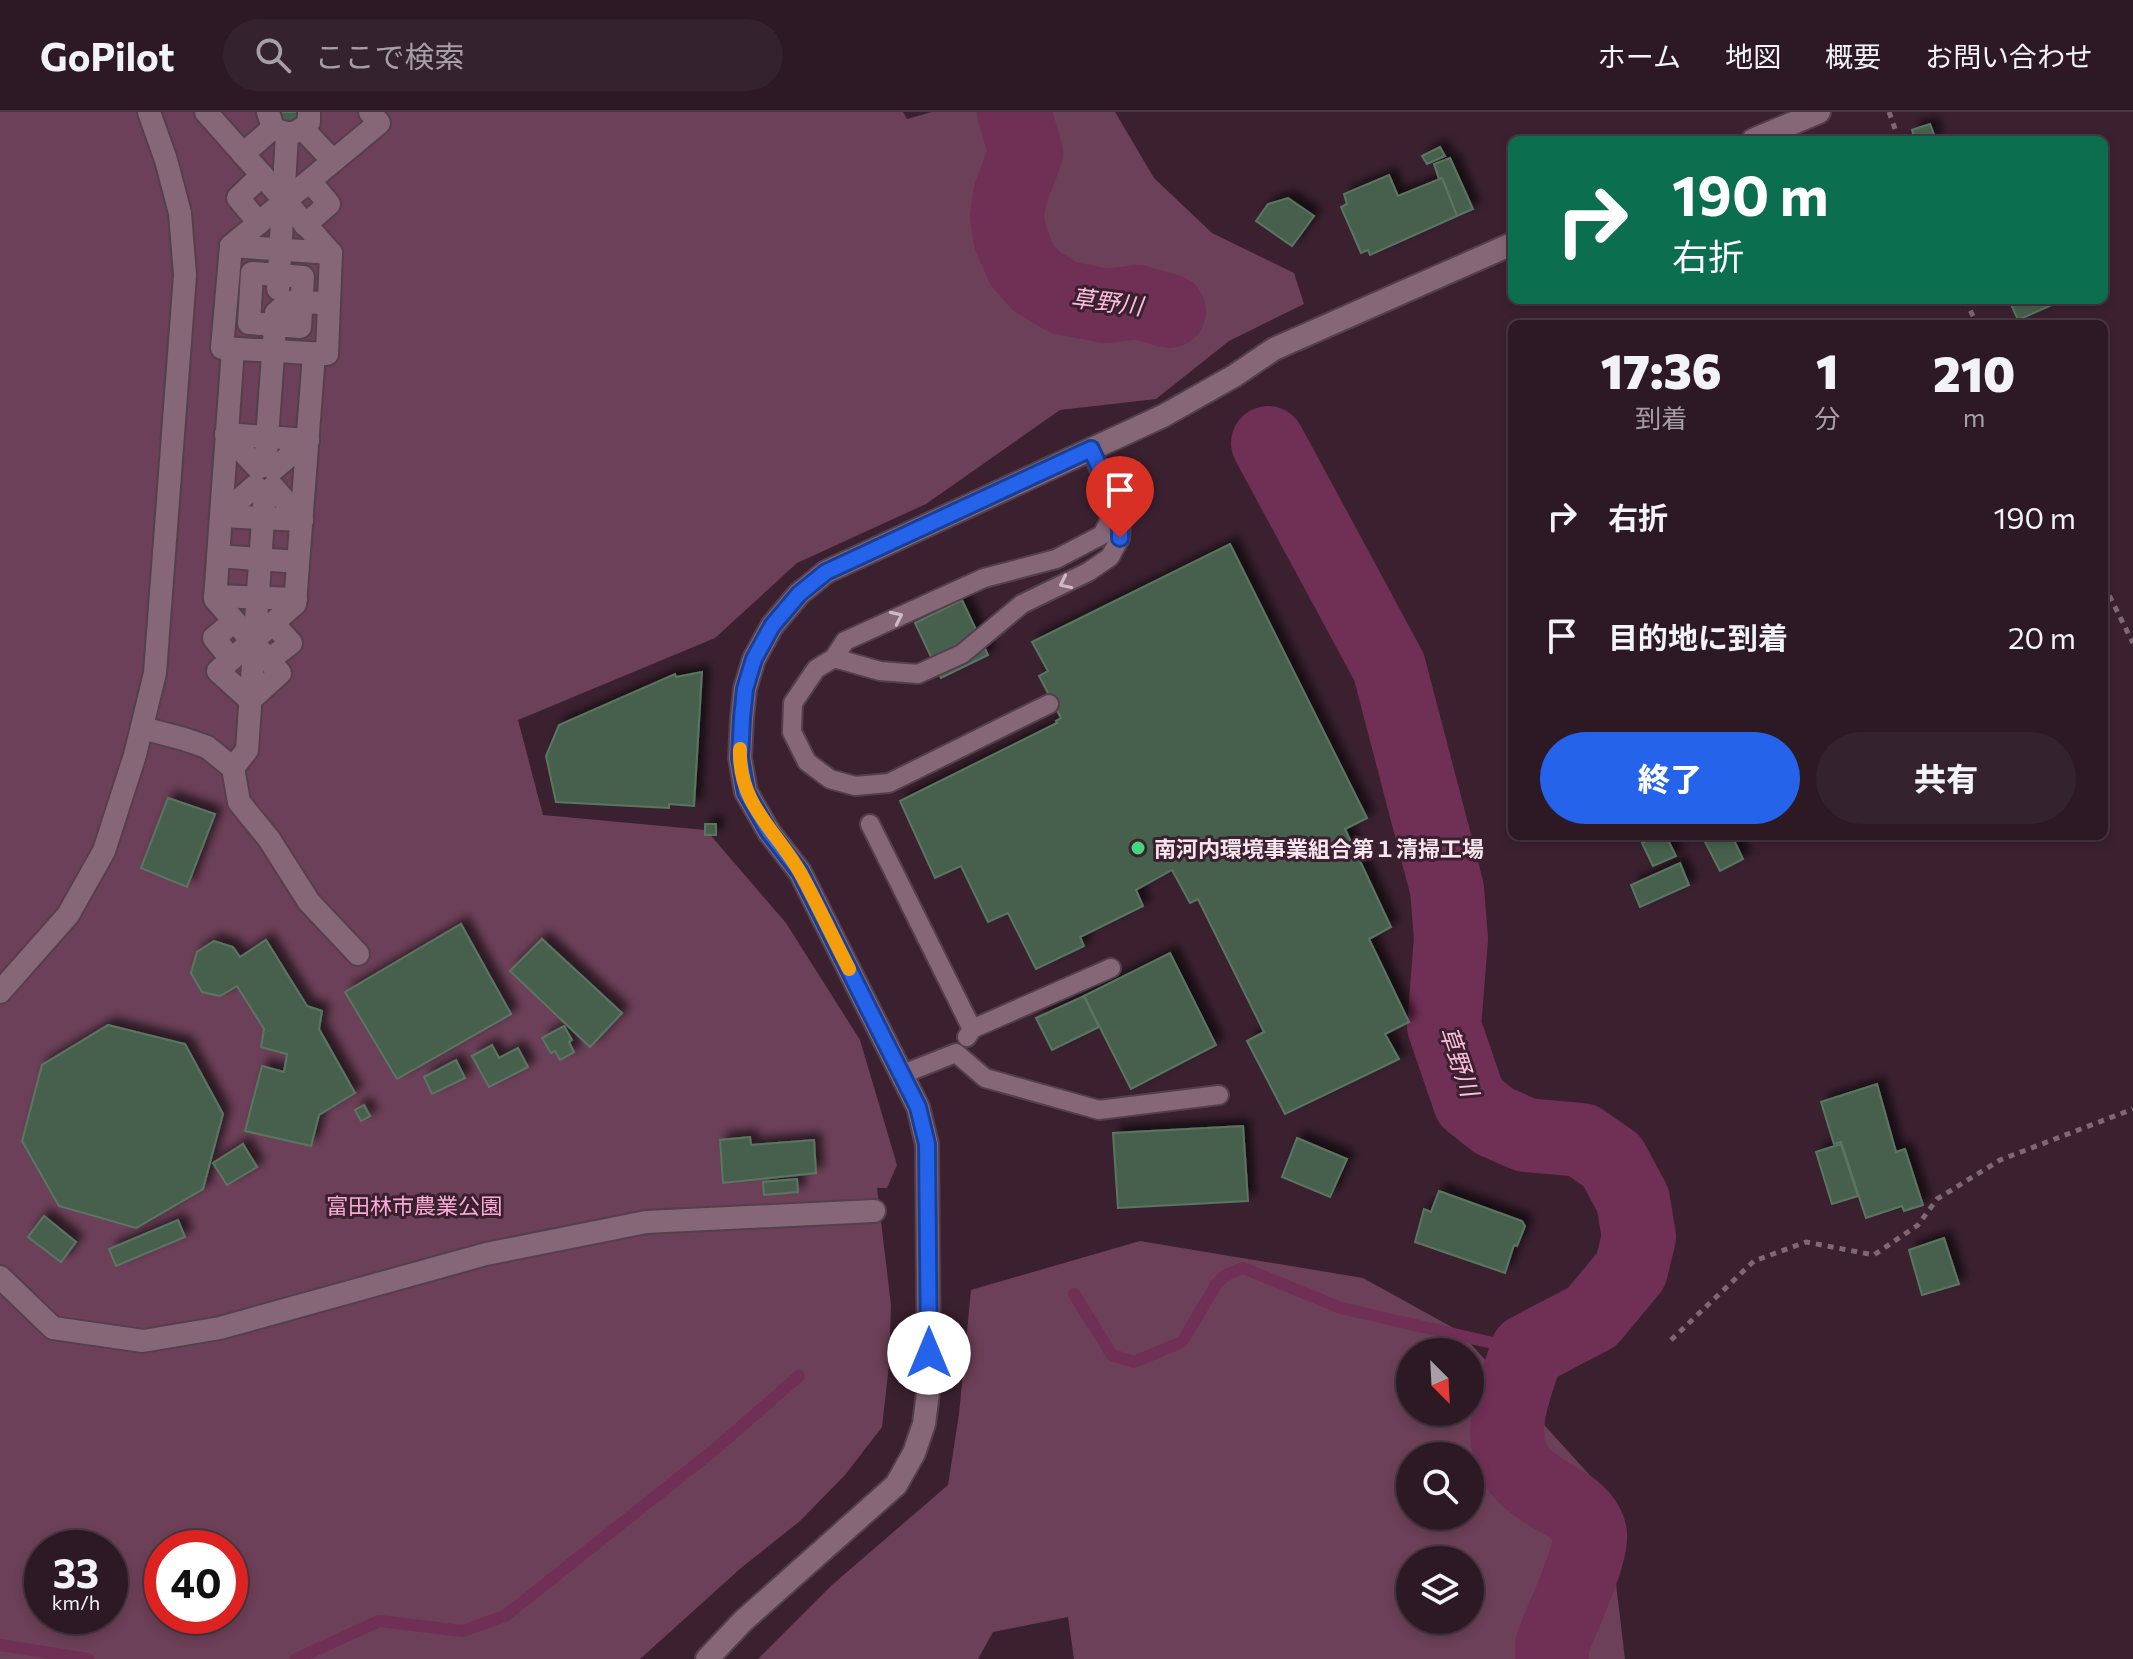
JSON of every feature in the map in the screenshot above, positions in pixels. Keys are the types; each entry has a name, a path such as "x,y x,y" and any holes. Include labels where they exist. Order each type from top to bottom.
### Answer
{"street":[{"path":"0,992 68,915 104,851 142,728 155,673 185,275 180,213 149,112"},
{"path":"206,112 285,201 305,225 331,253 327,354 222,348 231,246 285,201 310,181 379,123 370,112"},
{"path":"1762,136 1819,112"},
{"path":"233,768 247,750 288,123"},
{"path":"243,154 288,123"},
{"path":"288,123 333,161"},
{"path":"259,223 238,198 262,175"},
{"path":"305,225 329,204 310,181"},
{"path":"231,246 331,253"},
{"path":"707,1659 743,1621 896,1485 914,1453 924,1424 929,1385 927,1144 918,1107 800,872 769,832 746,792 740,758 745,689 754,659 772,626 799,594 826,572 1189,402 1274,349 1508,246"},
{"path":"227,297 328,303"},
{"path":"233,349 215,596 280,673 250,700"},
{"path":"250,700 218,671 295,604 314,354"},
{"path":"226,434 308,440"},
{"path":"221,516 302,520 226,434"},
{"path":"221,516 308,440"},
{"path":"218,556 298,562"},
{"path":"215,596 296,599"},
{"path":"231,659 214,638 234,621"},
{"path":"269,660 291,643 273,623"},
{"path":"142,728 207,747 233,768 239,802 269,839 309,902 358,954"},
{"path":"0,1277 53,1328 143,1341 220,1328 486,1254 646,1222 874,1211"}],"lane":[{"path":"834,658 880,671 918,674 962,654 1022,604 1088,572 1110,557 1120,538 1121,521 1091,449"},
{"path":"1049,704 889,783 855,786 830,779 807,762 792,732 793,703 816,669 834,658 845,641 984,578 1056,559 1102,535 1117,507"},
{"path":"870,824 972,1029"},
{"path":"903,1074 956,1053 972,1029 1111,968"},
{"path":"956,1053 985,1078 1099,1110 1219,1095"}],"path":[{"path":"1889,112 1898,136"},
{"path":"2108,593 2133,643"},
{"path":"1671,1340 1754,1261 1806,1242 1874,1255 1918,1225 1937,1199 2000,1160 2133,1109"}],"green space":[{"name":"富田林市農業公園","path":"0,112 903,112 907,119 932,112 1115,112 1154,178 1212,233 1294,273 1304,304 1229,341 1156,399 1060,410 926,504 797,563 715,638 518,720 543,815 706,830 786,923 860,1040 897,1165 887,1188 877,1188 891,1305 889,1365 882,1427 845,1475 800,1521 741,1568 640,1659 0,1659"},
{"path":"1140,1241 1363,1278 1459,1331 1465,1338 1396,1338 1396,1426 1484,1426 1484,1359 1605,1492 1625,1659 1074,1659 1068,1617 993,1632 978,1659 758,1659 832,1585 948,1485 959,1414 971,1290"}],"building":[{"path":"276,112 302,112 302,119 283,126"},
{"path":"1930,124 1934,136 1914,136 1912,130"},
{"path":"1440,147 1445,156 1427,164 1422,156"},
{"path":"1450,158 1473,209 1457,216 1434,164"},
{"path":"1389,175 1398,196 1442,178 1457,216 1370,255 1368,250 1361,253 1341,207 1347,204 1344,194"},
{"path":"1288,198 1314,216 1292,246 1256,221 1268,204"},
{"path":"2011,304 2054,304 2018,320"},
{"name":"南河内環境事業組合第１清掃工場","path":"1230,544 1367,818 1345,829 1391,927 1369,939 1409,1022 1385,1034 1399,1059 1285,1114 1247,1041 1264,1032 1198,899 1190,903 1172,870 1136,890 1143,906 1080,937 1084,946 1036,969 1008,913 988,922 961,866 935,878 900,801 1057,723 1061,718 1039,676 1048,671 1032,642"},
{"path":"962,600 988,655 941,678 915,623"},
{"path":"702,672 694,806 669,804 669,808 556,802 546,756 559,725 675,674 676,677"},
{"path":"168,798 215,814 187,887 141,868"},
{"path":"705,824 716,824 716,835 705,835"},
{"path":"1668,840 1676,856 1653,866 1642,843"},
{"path":"1704,840 1734,840 1743,859 1720,871"},
{"path":"1680,863 1689,885 1640,907 1631,885"},
{"path":"461,924 511,1014 397,1079 345,992"},
{"path":"542,939 622,1013 590,1047 510,971"},
{"path":"266,940 307,1006 322,1011 319,1029 355,1093 319,1115 311,1146 245,1131 262,1066 284,1072 287,1054 261,1047 264,1029 237,986 220,996 202,992 191,973 197,952 214,941 233,947 240,957"},
{"path":"1170,953 1216,1045 1131,1089 1084,996"},
{"path":"1084,996 1099,1027 1052,1050 1036,1018"},
{"path":"108,1025 185,1044 223,1114 203,1189 136,1228 59,1206 22,1141 42,1065"},
{"path":"564,1026 572,1040 569,1042 574,1052 560,1060 555,1051 551,1053 542,1038"},
{"path":"492,1045 499,1058 518,1048 528,1067 489,1087 472,1056"},
{"path":"456,1060 465,1078 432,1094 424,1077"},
{"path":"1877,1084 1896,1152 1905,1149 1923,1205 1904,1211 1902,1206 1866,1218 1841,1142 1834,1144 1821,1102"},
{"path":"364,1105 370,1116 361,1121 355,1110"},
{"path":"1243,1126 1248,1201 1118,1208 1113,1133"},
{"path":"750,1137 751,1145 814,1140 816,1173 723,1183 720,1140"},
{"path":"1297,1138 1347,1159 1330,1197 1282,1177"},
{"path":"243,1144 257,1167 227,1185 213,1163"},
{"path":"1841,1144 1858,1196 1832,1204 1816,1152"},
{"path":"797,1179 798,1192 764,1195 763,1182"},
{"path":"1439,1191 1522,1221 1525,1226 1517,1246 1514,1245 1505,1273 1415,1242 1424,1209 1431,1212"},
{"path":"44,1216 76,1242 61,1262 28,1237"},
{"path":"178,1220 185,1237 116,1266 109,1249"},
{"path":"1944,1238 1959,1284 1922,1295 1909,1250"}],"waterway":[{"name":"草野川","path":"1014,112 1026,153 1010,195 1007,216 1010,237 1022,265 1036,281 1064,298 1107,306 1138,302 1169,311"},
{"name":"草野川","path":"1268,443 1389,667 1447,889 1451,939 1444,1026 1470,1102 1494,1121 1526,1135 1582,1140 1612,1161 1633,1200 1639,1237 1631,1270 1592,1317 1527,1351 1510,1408 1507,1436 1515,1464 1532,1483 1576,1511 1585,1521 1590,1534 1581,1572 1552,1645 1552,1659"},
{"path":"1074,1294 1112,1355 1134,1362 1182,1342 1217,1283 1226,1275 1243,1268 1341,1308 1527,1351"},
{"path":"296,1659 379,1621 463,1631 505,1616 714,1450 799,1376"},
{"path":"0,1645 88,1659"}],"slow traffic":[{"path":"740,749 746,792 769,832 800,872 849,969"}],"place":[{"name":"南河内環境事業組合第１清掃工場","path":"1138,848"}],"route":[{"path":"929,1353 927,1144 918,1107 800,872 769,832 746,792 740,758 745,689 754,659 772,626 799,594 826,572 1091,449 1117,507 1121,521 1120,538"}]}
